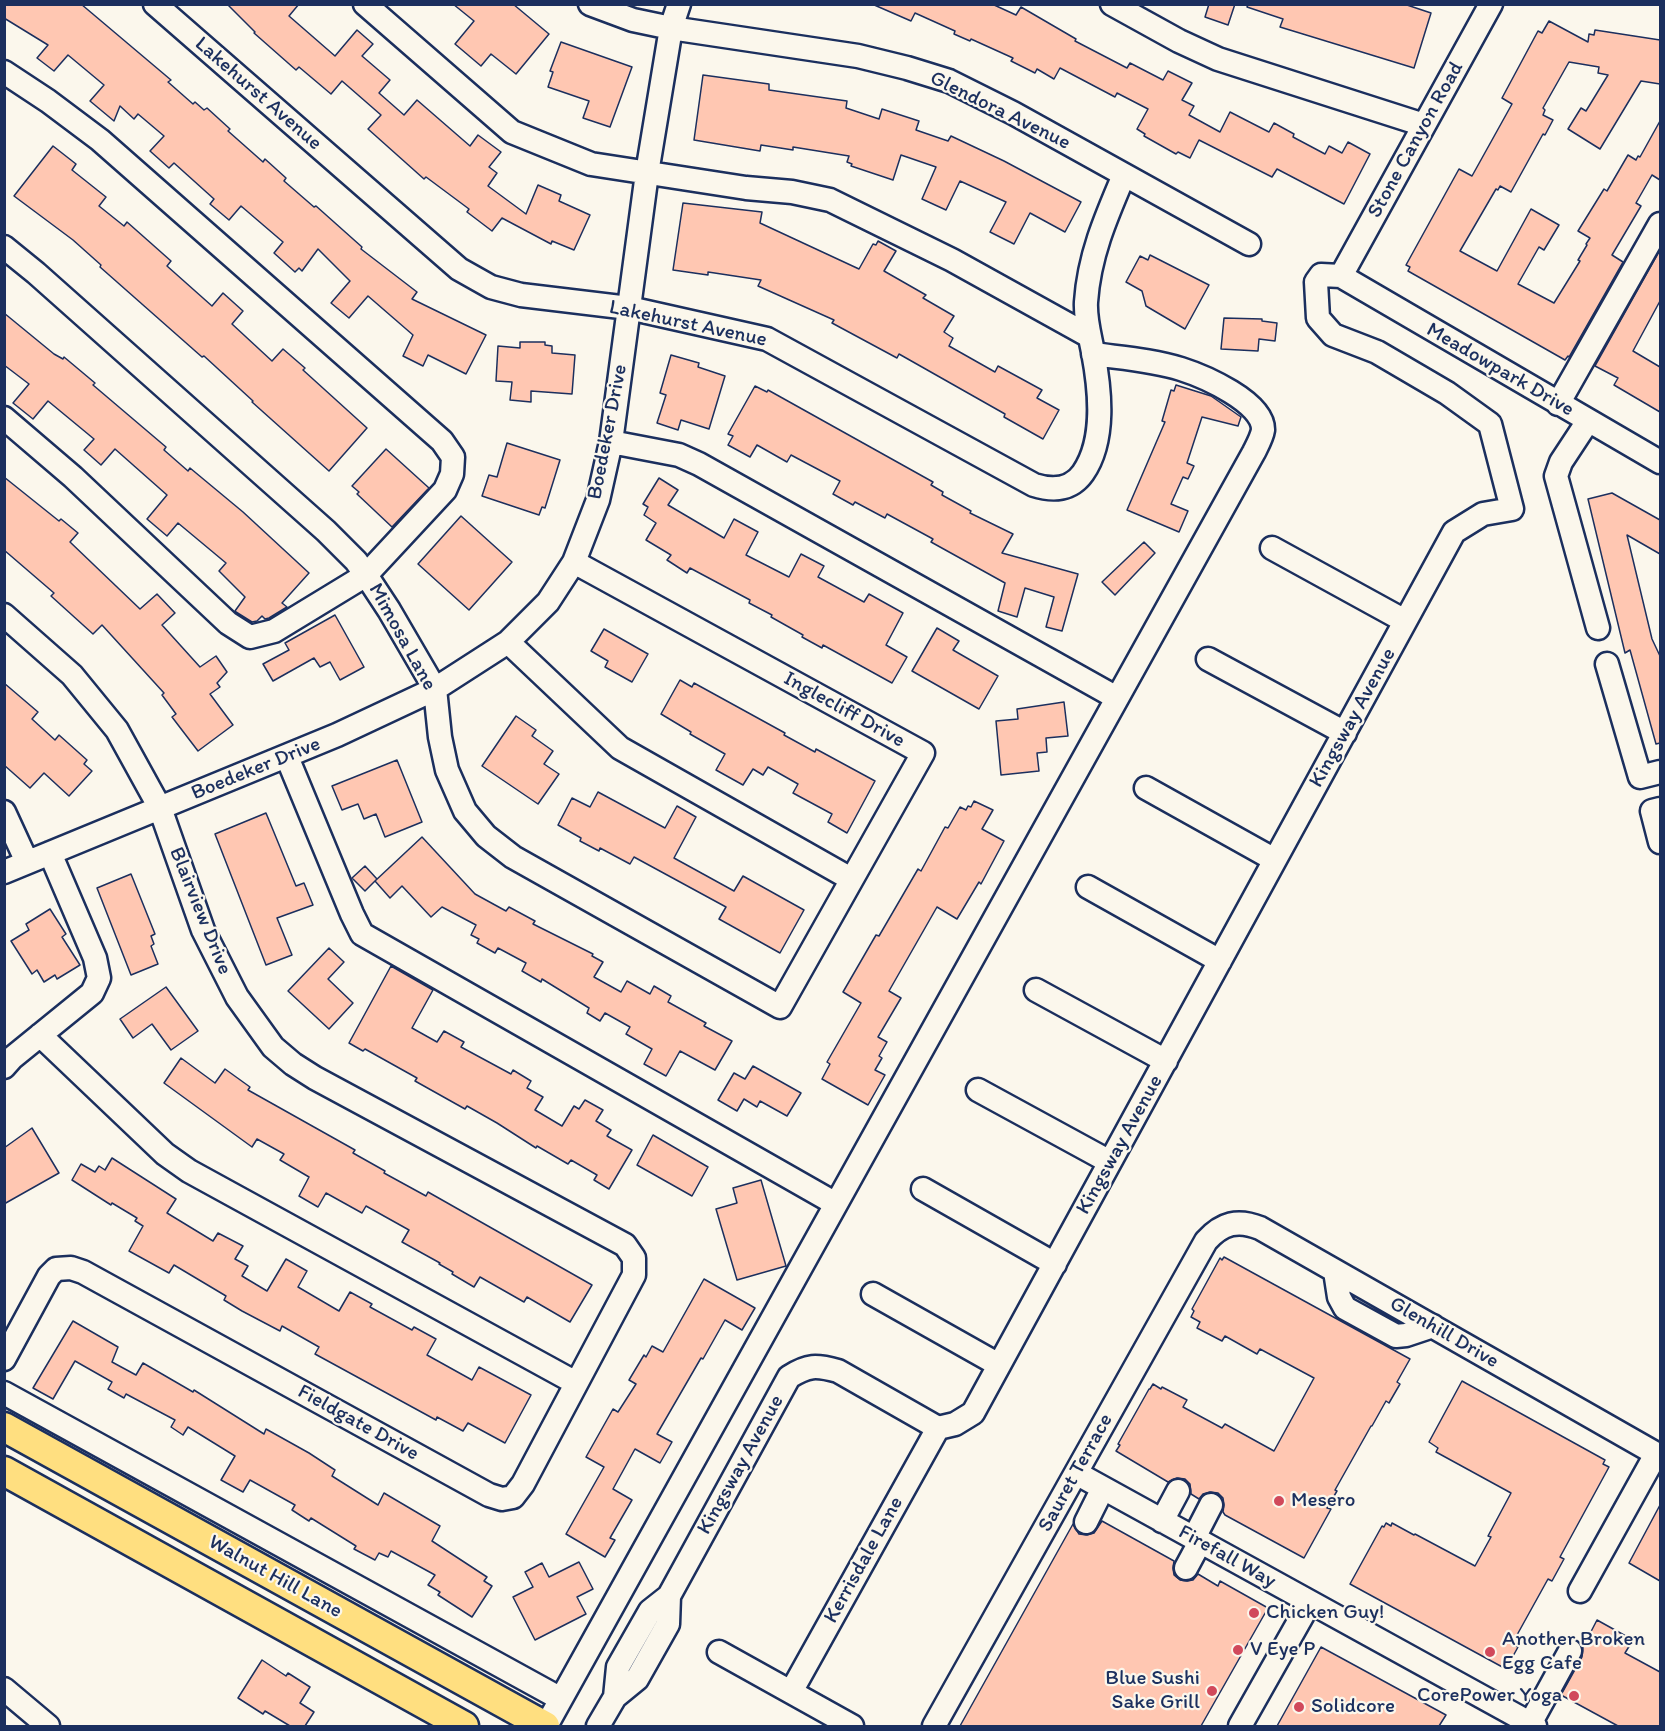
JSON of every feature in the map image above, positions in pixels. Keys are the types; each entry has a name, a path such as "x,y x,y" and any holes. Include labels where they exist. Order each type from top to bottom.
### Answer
{"main road":[{"name":"Walnut Hill Lane","path":"4,1427 545,1726"},
{"name":"Walnut Hill Lane","path":"4,1471 464,1726"}],"street":[{"name":"Lakehurst Avenue","path":"155,4 459,269 491,287 521,295 629,308 767,339 1034,485 1048,489 1059,489 1077,480 1090,463 1098,428 1097,389 1086,304 1097,241 1124,175"},
{"path":"365,4 512,132 591,164 746,188 792,192 830,200 952,260 1091,345 1181,369 1237,394 1258,415 1263,430 1254,452 545,1726"},
{"name":"Glendora Avenue","path":"590,4 633,20 671,28 858,56 949,81 1013,113 1249,244"},
{"name":"Boedeker Drive","path":"4,872 287,757 435,689 508,642 548,602 574,562 598,500 611,442 647,173 671,28 679,4"},
{"path":"1112,4 1179,42 1218,59 1424,125"},
{"name":"Stone Canyon Road","path":"1341,276 1491,4"},
{"path":"4,72 48,101 100,141 442,441 453,457 452,474 445,490 366,575 273,631 250,637 228,623 73,477 4,418"},
{"path":"1558,404 1660,224"},
{"name":"Mimosa Lane","path":"4,247 326,531 356,561 435,689 440,736 447,770 465,811 486,836 513,857 780,1007"},
{"name":"Kingsway Avenue","path":"598,1726 615,1697 618,1667 639,1652 650,1611 669,1596 789,1377 803,1368 820,1366 838,1371 938,1428 955,1424 973,1413 1454,532 1483,514 1512,510 1490,424 1447,393 1377,352 1333,335 1318,318 1316,282 1321,275 1341,276"},
{"name":"Meadowpark Drive","path":"1341,276 1660,462"},
{"path":"1588,421 1561,462 1556,476 1598,628"},
{"path":"611,442 679,455 699,464 1117,698"},
{"path":"1272,548 1405,621"},
{"name":"Inglecliff Drive","path":"574,562 923,753 780,1007"},
{"name":"Blairview Drive","path":"4,615 72,675 117,730 159,808 203,930 237,998 273,1047 293,1064 315,1078 626,1245 634,1258"},
{"path":"508,642 620,748 852,879"},
{"path":"1208,659 1345,733"},
{"path":"1607,664 1640,777 1660,772"},
{"path":"287,757 362,934 836,1203"},
{"path":"1146,788 1275,860"},
{"path":"1660,809 1652,811 1660,842"},
{"path":"4,812 27,862"},
{"path":"4,1067 92,993 99,978 95,958 50,853"},
{"path":"1088,887 1220,961"},
{"path":"1036,990 1166,1061"},
{"path":"40,1035 165,1154 189,1171 576,1383"},
{"path":"978,1090 1110,1162"},
{"path":"923,1189 1055,1264"},
{"name":"Glenhill Drive","path":"1224,1225 1236,1222 1254,1226 1658,1455"},
{"name":"Sauret Terrace","path":"934,1726 1206,1241 1224,1225"},
{"name":"Fieldgate Drive","path":"4,1359 49,1276 56,1269 71,1268 83,1272 489,1495 502,1499 513,1497 523,1484 634,1275 634,1258"},
{"path":"873,1294 999,1365"},
{"path":"4,1393 561,1700"},
{"name":"Kerrisdale Lane","path":"791,1692 938,1428"},
{"path":"1580,1592 1658,1455"},
{"name":"Firefall Way","path":"1076,1473 1310,1602 1498,1718 1533,1725"},
{"path":"1086,1522 1103,1488"},
{"path":"1162,1521 1178,1491"},
{"path":"1186,1568 1211,1505"},
{"path":"1240,1726 1310,1602"},
{"path":"1533,1725 1570,1651"},
{"path":"718,1652 852,1726"},
{"path":"4,1689 48,1726"}],"building":[{"path":"4,4 81,4 171,80 168,82 193,104 195,102 204,110 207,108 230,129 228,131 263,162 265,159 286,178 284,181 314,207 316,206 362,247 361,249 417,292 412,299 486,335 466,374 428,355 423,366 403,356 413,335 368,296 349,318 331,303 350,281 318,249 302,271 299,268 295,272 274,253 283,242 241,206 229,220 210,204 214,199 174,163 169,168 150,151 164,136 138,114 134,119 120,106 114,121 90,101 104,85 68,55 54,71 37,58 48,45 4,18"},
{"path":"227,4 299,4 289,16 335,56 357,30 373,44 362,56 390,80 379,93 404,115 417,100 470,146 478,135 501,152 489,167 497,173 488,186 526,214 538,185 561,195 559,201 590,215 574,250 552,241 551,244 502,218 492,231 467,212 469,209 426,177 424,179 368,129 381,115 342,81 331,94 299,67 296,70 254,33"},
{"path":"453,4 513,4 549,34 516,74 491,54 481,66 455,44 474,21"},
{"path":"872,4 992,4 1016,15 1021,7 1076,39 1075,41 1127,68 1130,63 1163,80 1168,71 1192,83 1182,100 1194,106 1189,115 1220,132 1230,112 1269,132 1274,123 1294,134 1293,137 1325,154 1329,146 1342,153 1348,142 1370,154 1344,204 1277,169 1272,177 1199,140 1190,158 1178,152 1176,154 1144,136 1145,134 1137,129 1148,109 1117,93 1115,97 1060,68 1054,79 1037,69 1035,73 1011,61 1013,58 954,34 955,31 915,13 911,21"},
{"path":"1209,4 1235,4 1228,25 1205,17"},
{"path":"1248,4 1404,4 1431,13 1414,68 1280,27 1283,19 1247,7"},
{"path":"1549,21 1588,42 1589,34 1594,35 1595,30 1660,40 1660,84 1641,81 1600,149 1568,129 1581,108 1586,111 1608,75 1598,73 1599,67 1569,62 1543,108 1545,110 1543,115 1553,120 1545,135 1543,134 1511,192 1500,186 1498,190 1496,189 1460,251 1497,271 1531,209 1559,225 1544,250 1539,247 1518,284 1554,303 1580,261 1578,260 1590,238 1578,231 1604,189 1607,191 1628,155 1636,160 1638,156 1640,157 1660,121 1660,180 1652,175 1636,203 1641,206 1612,255 1623,262 1569,357 1565,360 1408,271 1410,267 1406,265 1459,169 1472,176 1512,104 1502,98 1538,31 1542,33"},
{"path":"561,42 632,67 610,127 583,118 589,101 548,87 553,72 550,71"},
{"path":"703,75 769,84 769,90 847,101 846,108 879,119 882,109 919,121 916,130 948,141 951,136 1081,202 1065,232 1030,213 1014,244 990,232 1006,202 960,181 946,210 922,199 936,167 901,155 893,180 851,166 852,164 847,162 849,156 793,147 793,150 761,145 760,151 694,140"},
{"path":"53,146 76,164 72,170 106,197 99,206 124,226 127,222 153,245 171,261 167,266 212,306 223,293 243,311 232,324 272,361 283,349 367,428 329,471 204,356 202,357 100,267 101,265 73,240 14,196"},
{"path":"683,203 762,212 760,223 859,269 873,244 876,245 878,241 896,251 884,271 926,295 923,298 954,316 944,332 953,338 949,346 995,372 998,366 1042,390 1037,398 1059,410 1043,439 1004,417 1005,414 899,354 897,358 832,323 834,320 758,286 761,280 708,272 708,275 673,270"},
{"path":"1660,250 1660,301 1633,351 1660,367 1660,412 1614,385 1618,378 1595,366"},
{"path":"1150,255 1209,285 1185,329 1146,306 1142,291 1126,282 1140,256 1148,260"},
{"path":"4,313 54,354 63,359 64,357 95,383 93,385 166,447 164,450 188,471 190,468 243,512 309,573 282,603 287,607 269,618 265,619 262,616 252,622 236,612 245,597 219,571 226,563 178,523 167,536 147,519 167,495 115,449 101,465 84,450 94,439 48,401 33,419 13,403 29,384 4,365"},
{"path":"1224,318 1262,319 1262,321 1277,323 1275,341 1259,339 1258,351 1221,349"},
{"path":"520,342 545,342 545,345 552,346 552,353 575,355 572,394 531,391 531,402 510,400 512,382 496,381 498,346 520,348"},
{"path":"671,355 699,363 698,367 725,376 709,429 681,420 678,430 657,423 666,395 660,393"},
{"path":"1176,385 1211,396 1241,417 1238,426 1202,417 1187,463 1194,466 1188,479 1183,477 1171,504 1188,511 1179,532 1127,510 1165,422 1162,421 1171,390 1174,391"},
{"path":"755,386 767,392 768,390 933,482 931,485 943,492 942,495 971,511 970,513 1013,534 1002,553 1078,574 1062,631 1046,627 1054,597 1025,588 1017,617 998,611 1005,583 931,542 933,539 887,514 885,518 855,502 853,505 833,494 840,481 791,455 787,462 757,445 750,457 728,445 733,436 728,434"},
{"path":"507,443 560,460 545,508 542,507 539,515 482,496 489,475 497,477"},
{"path":"386,449 429,488 392,527 357,494 359,492 352,486"},
{"path":"4,477 59,521 61,519 78,533 70,542 140,609 157,594 175,613 162,625 200,667 216,656 227,672 217,683 220,687 210,694 233,725 198,751 172,717 176,714 162,695 164,693 102,625 93,634 51,596 54,593 4,550"},
{"path":"659,478 678,490 668,505 724,538 734,519 758,532 746,555 789,577 801,554 824,566 818,577 864,602 869,594 903,613 886,645 907,657 892,683 823,645 822,648 802,637 803,635 771,617 772,615 749,603 750,600 690,568 687,573 667,560 671,555 646,540 656,523 644,515 648,507 643,504"},
{"path":"1612,493 1660,520 1660,554 1627,535 1652,639 1660,656 1660,743 1656,744 1630,650 1625,653 1588,499"},
{"path":"461,516 512,562 469,610 418,564"},
{"path":"1144,542 1155,553 1115,595 1102,582"},
{"path":"335,615 364,667 340,680 330,662 320,667 314,658 273,681 263,664 289,650 285,643"},
{"path":"937,628 959,641 953,650 998,676 979,709 912,671"},
{"path":"604,629 648,654 632,682 605,667 608,661 591,651"},
{"path":"680,680 692,687 694,683 815,752 816,749 875,781 847,833 828,822 832,814 793,793 798,784 768,767 763,775 753,769 743,785 716,770 725,754 661,714"},
{"path":"4,683 38,712 32,719 55,740 59,735 87,760 84,764 92,771 69,796 44,773 30,788 4,765"},
{"path":"1064,702 1068,736 1046,738 1047,752 1037,753 1039,771 1001,775 996,721 1018,719 1017,709"},
{"path":"516,716 536,730 532,736 553,751 544,764 559,774 538,804 482,766"},
{"path":"397,760 422,822 385,837 376,814 364,819 358,804 342,810 332,786"},
{"path":"598,792 665,828 677,806 696,817 674,858 734,891 743,876 804,910 780,953 719,919 726,907 634,857 630,864 600,848 599,851 558,825 572,798 590,807"},
{"path":"974,801 993,810 982,829 1004,841 981,884 979,882 957,919 937,907 889,991 901,998 878,1037 887,1042 879,1056 882,1058 875,1070 885,1075 868,1105 822,1079 830,1064 827,1062 861,1003 843,992 918,869 921,871 945,827 948,828 960,807 966,810"},
{"path":"266,813 296,886 304,883 313,905 277,918 292,955 266,965 215,834"},
{"path":"422,837 475,894 506,911 509,907 535,921 533,924 593,954 592,956 603,962 594,977 621,992 627,981 650,994 654,986 671,996 668,1002 706,1023 704,1026 732,1041 715,1070 680,1051 666,1076 644,1064 652,1049 626,1034 630,1027 605,1013 600,1021 587,1013 589,1008 542,979 541,982 522,971 526,963 498,948 495,953 477,943 479,939 471,935 476,925 442,907 431,917 402,886 390,898 375,881"},
{"path":"365,866 377,879 365,891 352,878"},
{"path":"131,874 155,934 151,936 154,944 151,946 158,964 131,975 97,888"},
{"path":"50,909 66,934 62,937 80,965 57,979 55,975 44,982 37,970 32,974 11,941 29,930 26,924"},
{"path":"329,948 344,962 328,979 353,1003 329,1029 288,991"},
{"path":"391,966 433,990 412,1028 437,1042 444,1031 464,1042 461,1047 511,1074 513,1070 531,1081 527,1088 543,1097 535,1110 562,1126 574,1106 579,1109 585,1100 603,1110 596,1121 611,1130 607,1136 632,1150 609,1189 594,1180 597,1175 571,1160 568,1164 537,1146 536,1148 467,1106 465,1109 415,1081 417,1078 365,1049 363,1051 349,1043"},
{"path":"166,987 198,1031 171,1050 152,1024 133,1038 120,1019"},
{"path":"181,1058 215,1083 225,1069 250,1087 248,1090 355,1150 353,1153 385,1171 384,1173 426,1196 428,1192 592,1285 570,1322 527,1297 524,1302 480,1277 474,1287 452,1274 453,1272 440,1263 402,1242 409,1230 366,1206 362,1213 326,1193 318,1207 299,1196 309,1177 280,1160 284,1154 257,1139 252,1147 164,1083"},
{"path":"753,1066 801,1093 787,1116 760,1101 757,1107 744,1099 737,1111 718,1100 734,1073 745,1079"},
{"path":"32,1128 59,1173 4,1204 4,1148"},
{"path":"653,1135 708,1167 692,1196 637,1165"},
{"path":"112,1158 176,1199 167,1213 213,1241 218,1233 243,1246 235,1259 248,1266 242,1276 267,1291 286,1259 307,1271 298,1287 339,1311 350,1292 372,1304 370,1307 412,1330 414,1327 436,1339 427,1355 472,1380 479,1367 531,1395 505,1443 468,1423 463,1431 437,1417 436,1420 315,1354 319,1347 282,1326 280,1331 242,1311 224,1300 226,1296 174,1265 169,1273 129,1251 143,1226 135,1221 137,1218 112,1203 111,1205 72,1180 81,1164 95,1172 99,1166 105,1170"},
{"path":"761,1180 786,1266 737,1280 716,1209 737,1203 733,1188"},
{"path":"1224,1257 1410,1359 1397,1382 1400,1384 1389,1403 1386,1401 1335,1490 1337,1491 1327,1508 1331,1509 1304,1558 1225,1515 1223,1498 1218,1493 1203,1494 1199,1499 1191,1494 1190,1484 1185,1479 1177,1478 1168,1482 1116,1451 1153,1384 1187,1400 1183,1407 1222,1428 1225,1424 1274,1451 1314,1378 1260,1349 1257,1354 1225,1336 1222,1341 1197,1328 1200,1322 1191,1317 1194,1311 1192,1309 1220,1258 1222,1260"},
{"path":"704,1279 755,1308 742,1330 725,1320 703,1359 701,1358 657,1434 672,1442 660,1463 635,1449 613,1489 632,1500 610,1538 615,1540 605,1557 566,1534 604,1467 586,1457 613,1409 618,1412 636,1384 629,1380 644,1355 646,1357 652,1346 663,1352"},
{"path":"73,1321 118,1347 112,1362 136,1375 143,1363 193,1392 194,1390 264,1434 266,1429 309,1453 335,1470 332,1476 378,1505 384,1493 440,1526 432,1541 487,1577 484,1581 492,1586 472,1617 438,1595 440,1592 428,1585 435,1575 391,1551 388,1557 379,1553 375,1560 354,1549 356,1546 311,1518 309,1521 292,1510 295,1505 250,1480 243,1492 221,1480 235,1456 188,1427 183,1435 171,1427 175,1420 126,1394 124,1398 108,1389 112,1382 75,1361 53,1399 33,1388"},
{"path":"1462,1381 1605,1460 1603,1464 1609,1467 1560,1557 1564,1559 1552,1581 1548,1579 1512,1644 1518,1647 1506,1669 1350,1584 1382,1526 1384,1527 1386,1523 1391,1526 1392,1523 1415,1534 1475,1566 1491,1537 1488,1536 1511,1493 1436,1452 1438,1448 1429,1442"},
{"path":"1660,1505 1660,1581 1629,1563"},
{"path":"1102,1521 1174,1561 1174,1575 1180,1580 1193,1580 1198,1574 1218,1586 1220,1581 1268,1608 1201,1726 960,1726 1073,1524 1079,1534 1087,1535 1094,1533"},
{"path":"579,1562 593,1589 577,1597 586,1614 535,1640 513,1597 533,1587 525,1572 542,1563 549,1577"},
{"path":"1597,1620 1633,1640 1625,1653 1660,1672 1660,1726 1618,1726 1561,1695 1582,1657 1583,1647"},
{"path":"1321,1647 1446,1715 1439,1726 1277,1726"},
{"path":"262,1660 286,1676 288,1673 310,1687 300,1703 314,1712 305,1726 290,1726 265,1711 263,1714 238,1698"}],"place":[{"name":"Mesero","path":"1279,1501"},
{"name":"Chicken Guy!","path":"1254,1613"},
{"name":"V Eye P","path":"1238,1650"},
{"name":"Another Broken Egg Cafe","path":"1490,1652"},
{"name":"Blue Sushi Sake Grill","path":"1212,1691"},
{"name":"CorePower Yoga","path":"1574,1696"},
{"name":"Solidcore","path":"1299,1707"}]}
